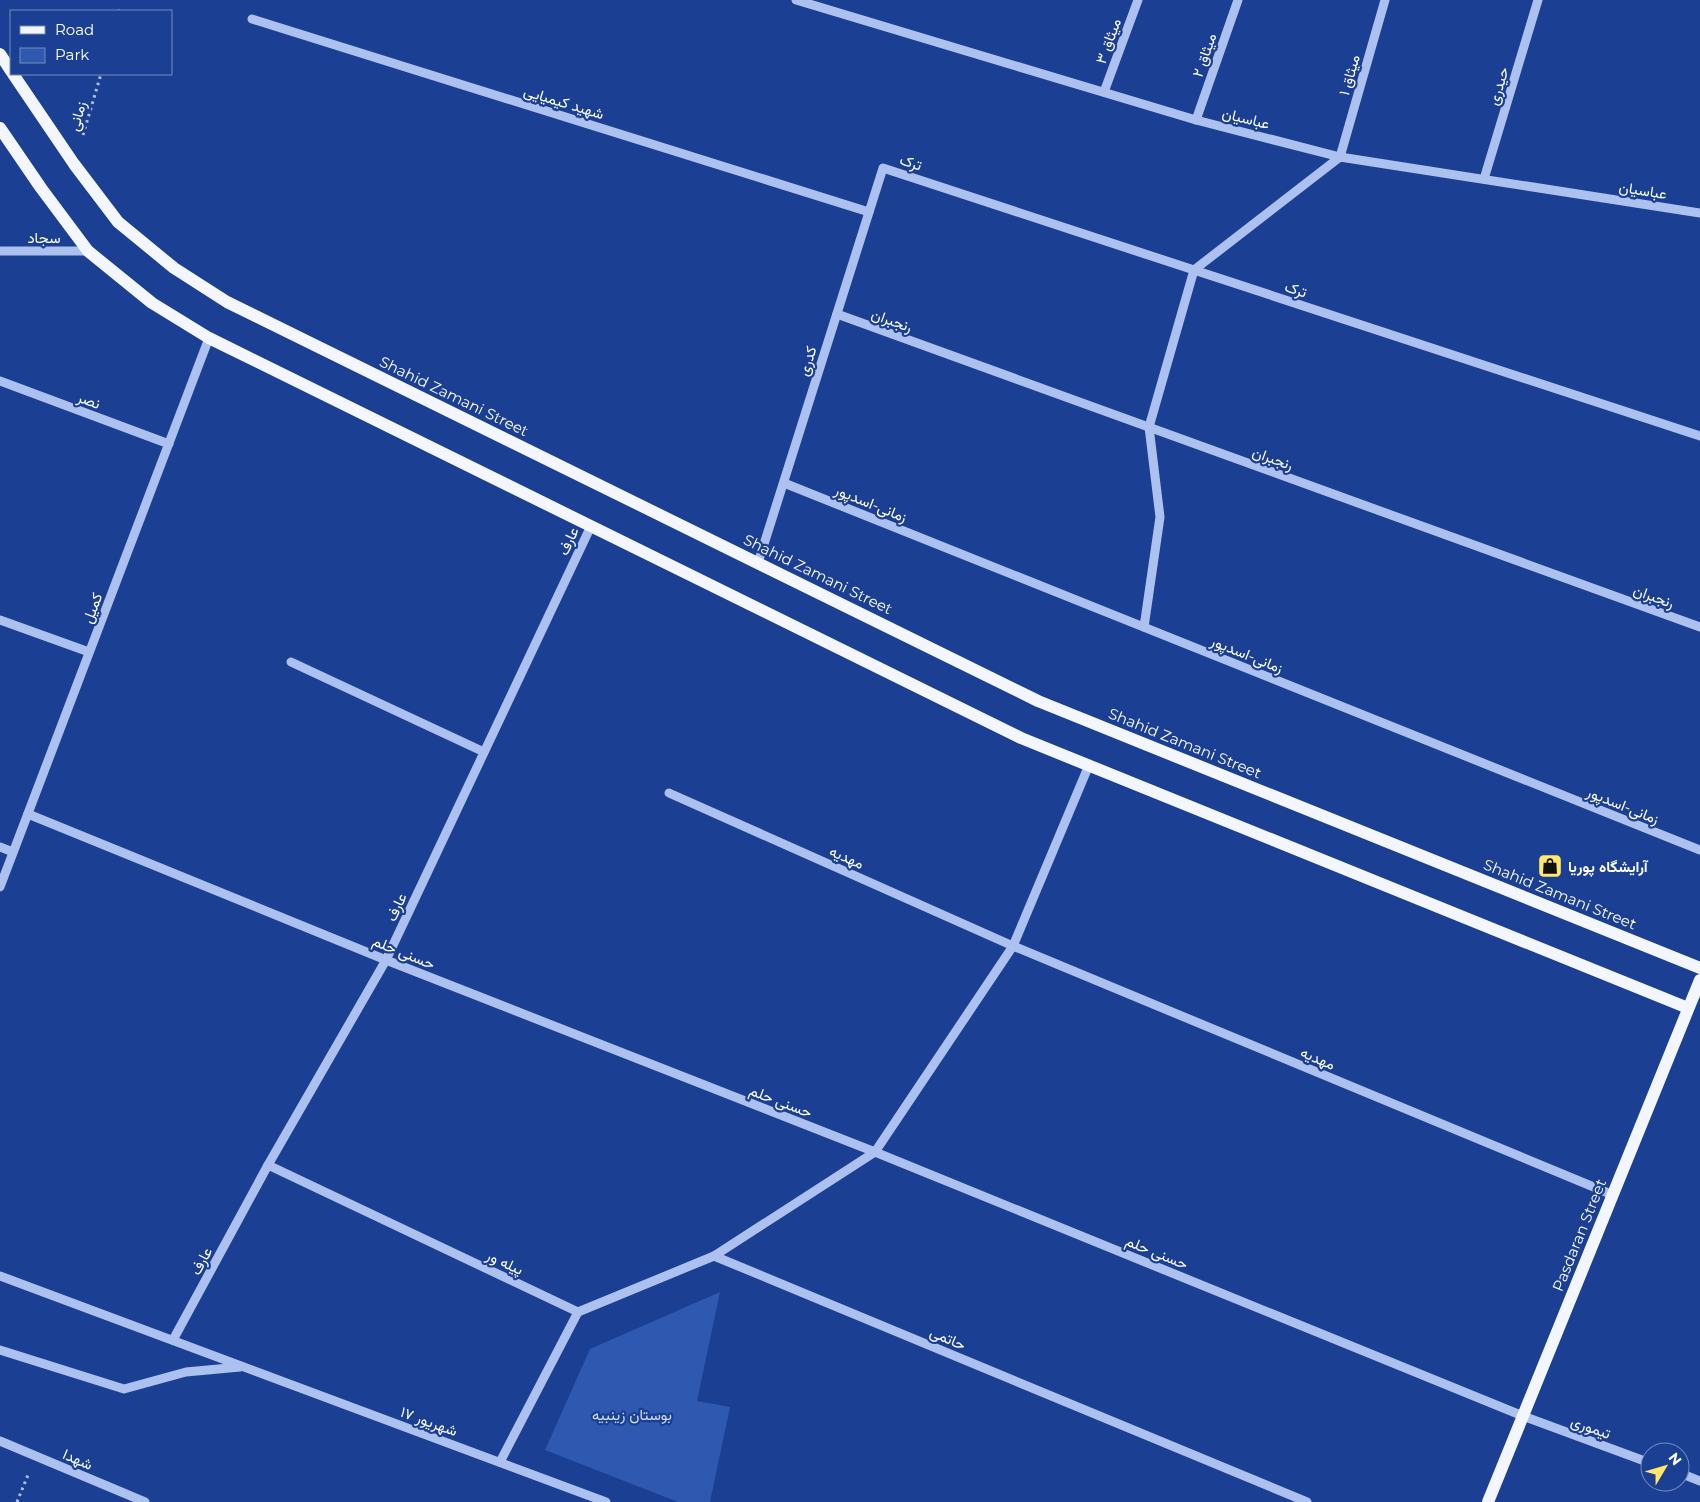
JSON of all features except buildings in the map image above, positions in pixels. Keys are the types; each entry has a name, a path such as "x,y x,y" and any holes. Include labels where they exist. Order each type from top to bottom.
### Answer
{"main road":[{"name":"Shahid Zamani Street","path":"0,54 10,69"},
{"name":"Shahid Zamani Street","path":"14,75 74,164 118,222 174,268 227,302 1038,701 1700,968"},
{"path":"0,128 88,251 152,303 209,338 1021,738 1688,1008"},
{"name":"Pasdaran Street","path":"1488,1502 1700,980"}],"street":[{"name":"عباسیان","path":"796,0 1196,120 1340,157 1700,212"},
{"name":"میثاق ۳","path":"1104,92 1138,0"},
{"name":"میثاق ۲","path":"1196,120 1238,0"},
{"name":"میثاق ۱","path":"1340,157 1384,0"},
{"name":"حیدری","path":"1484,179 1538,0"},
{"name":"شهید کیمیایی","path":"252,19 869,212"},
{"path":"1144,627 1160,517 1149,427 1194,270 1340,157"},
{"name":"کدری","path":"758,563 883,168"},
{"name":"ترک","path":"883,168 1700,436"},
{"name":"سجاد","path":"0,251 88,251"},
{"name":"رنجبران","path":"837,314 1700,627"},
{"name":"کمیل","path":"0,887 209,338"},
{"name":"نصر","path":"0,381 169,444"},
{"name":"زمانی-اسدپور","path":"784,483 1700,850"},
{"name":"عارف","path":"173,1340 268,1165 386,960 590,526"},
{"path":"0,620 89,652"},
{"path":"291,662 484,752"},
{"path":"500,1462 578,1312 714,1256 875,1152 1013,946 1089,765"},
{"name":"مهدیه","path":"669,793 1013,946 1613,1195"},
{"name":"حسنی حلم","path":"28,814 386,960 875,1152 1523,1416"},
{"path":"0,847 13,852"},
{"name":"پیله ور","path":"268,1165 578,1312"},
{"name":"حاتمی","path":"714,1256 1307,1502"},
{"name":"۱۷ شهریور","path":"0,1276 606,1502"},
{"name":"۱۷ شهریور","path":"0,1350 124,1389 186,1372 242,1366"},
{"name":"تیموری","path":"1523,1416 1640,1459"},
{"name":"شهدا","path":"0,1441 145,1502"}],"path":[{"name":"زمانی","path":"74,164 101,75"},
{"path":"17,1502 36,1456"}],"green space":[{"name":"بوستان زینبیه","path":"720,1292 697,1401 730,1407 710,1502 678,1502 545,1450 590,1349"}],"place":[{"name":"آرایشگاه پوریا","path":"1550,866"}]}
